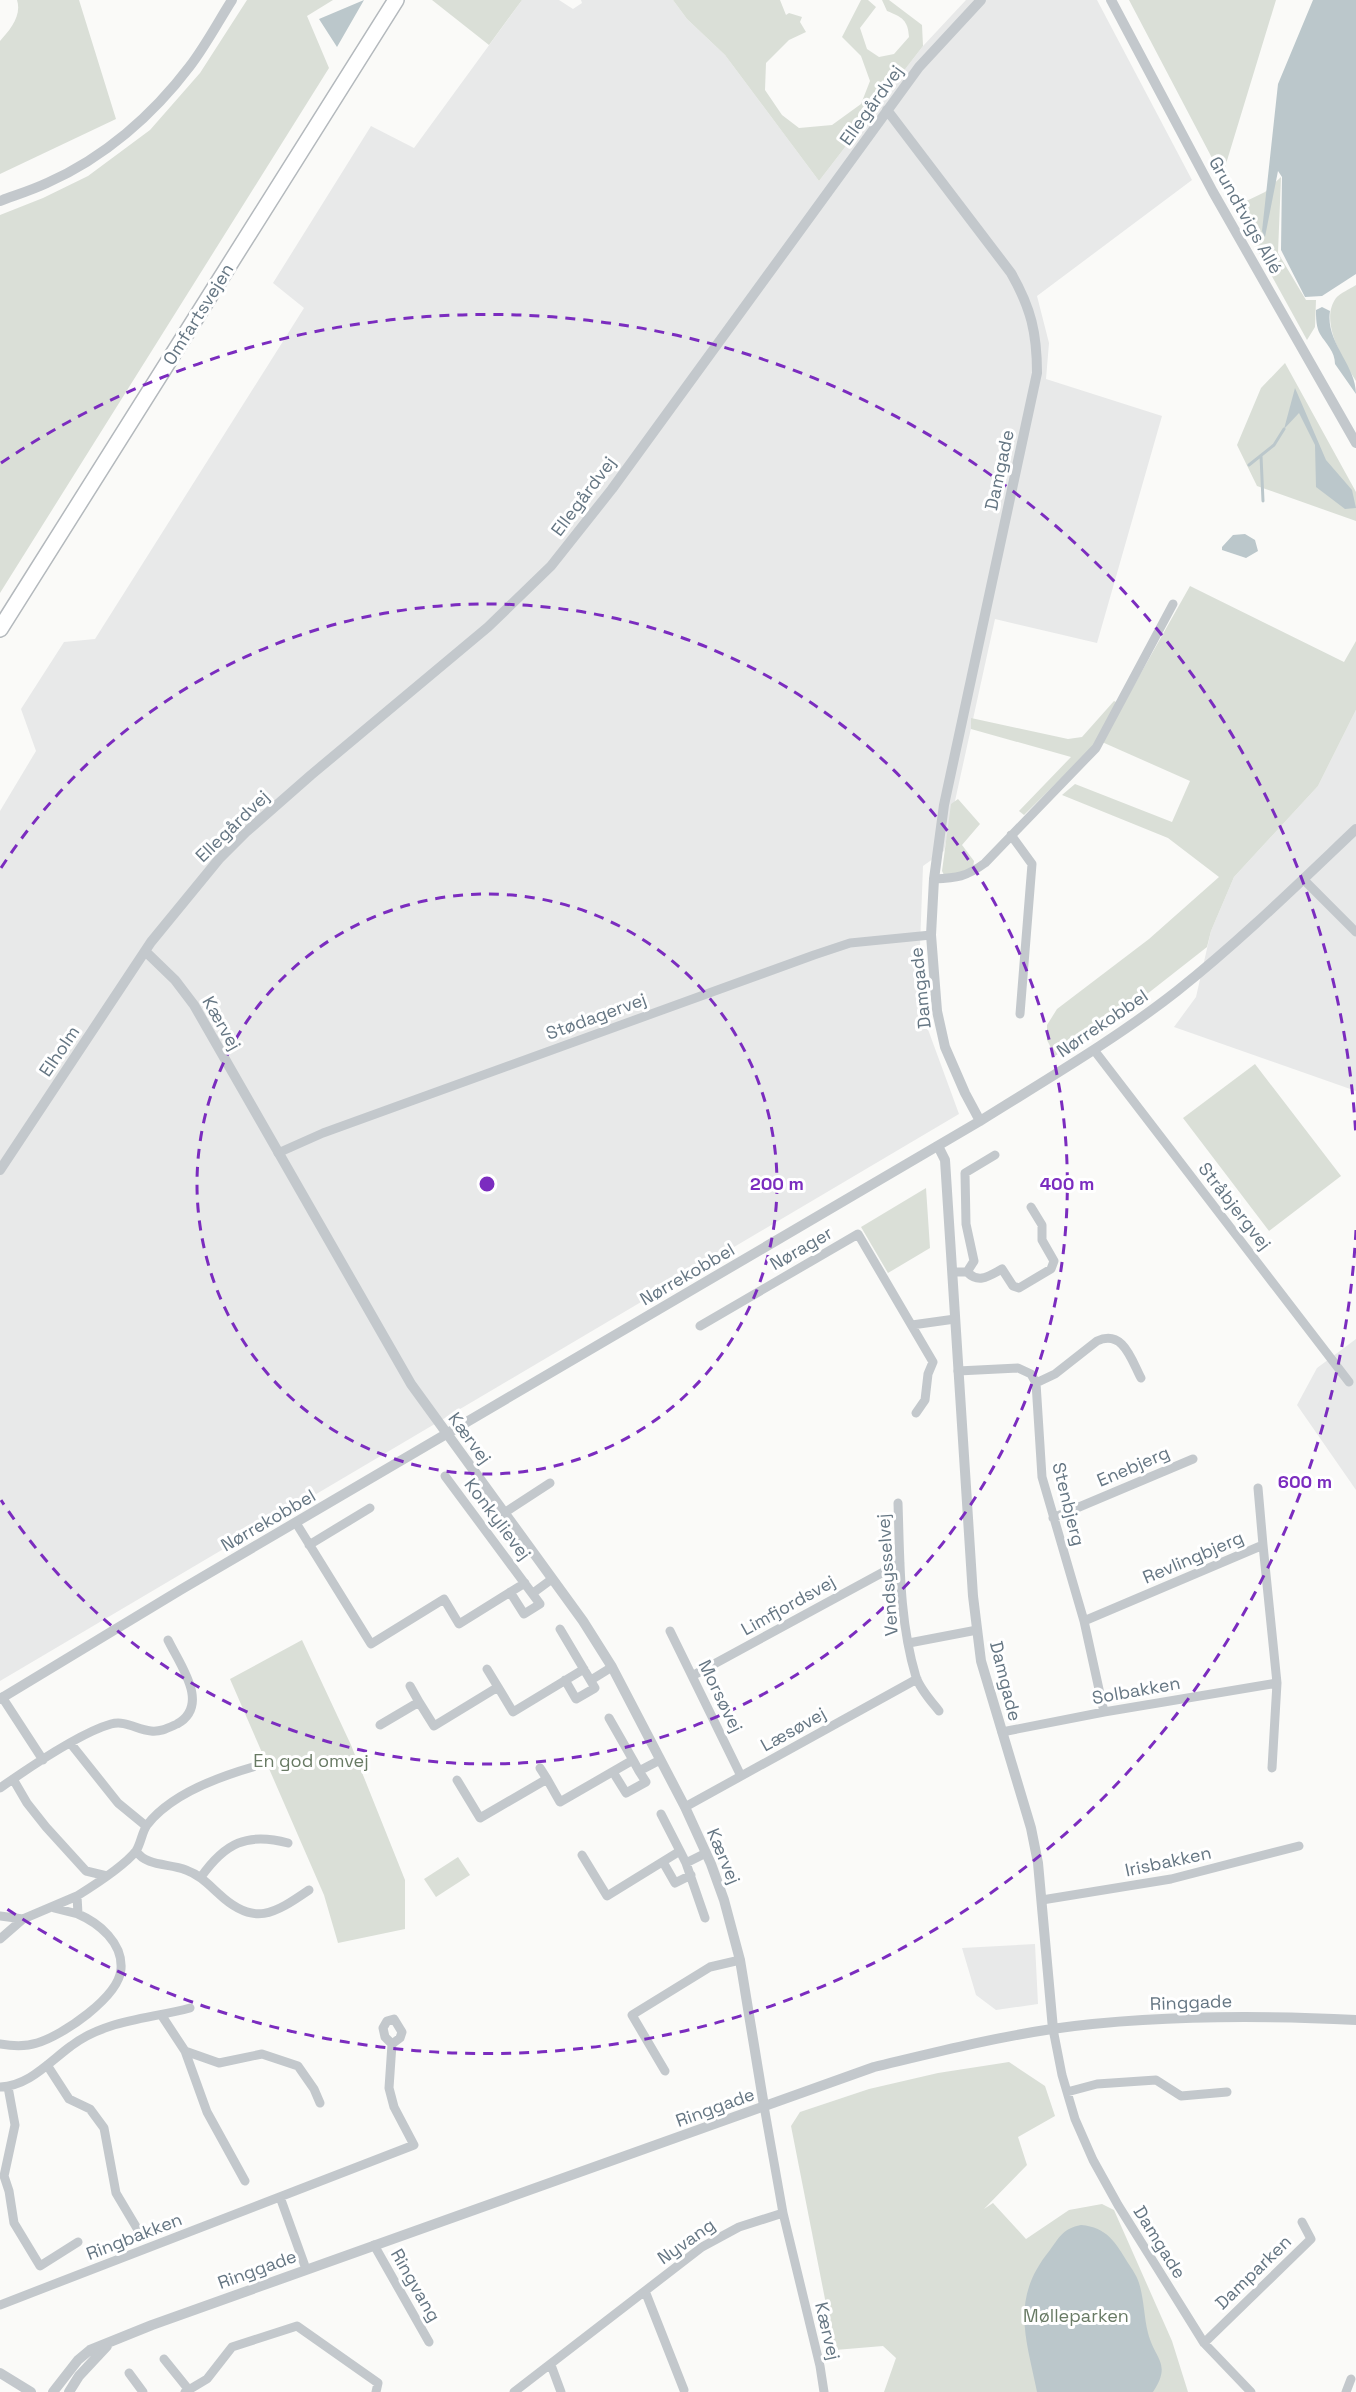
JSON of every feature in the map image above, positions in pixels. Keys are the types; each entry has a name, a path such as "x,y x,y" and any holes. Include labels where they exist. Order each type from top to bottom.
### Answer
{"highway":[{"name":"Omfartsvejen","path":"0,628 396,0"}],"street":[{"path":"0,201 48,183 81,165 113,144 142,120 192,63 232,0"},
{"name":"Ellegårdvej","path":"145,951 199,882 246,831 488,627 551,566 612,489 887,110 919,68 981,0"},
{"name":"Grundtvigs Allé","path":"1111,0 1213,192 1356,443"},
{"name":"Damgade","path":"887,110 1011,273 1026,299 1037,346 1037,373 944,805 934,879 931,935 934,989 945,1047 980,1121"},
{"path":"934,879 958,878 971,873 985,862 1095,748 1173,604"},
{"name":"Nørrekobbel","path":"1,1698 938,1146 1094,1050 1177,991 1356,829"},
{"path":"1011,835 1032,864 1020,1014"},
{"path":"1303,879 1356,932"},
{"name":"Stødagervej","path":"278,1153 323,1133 814,955 850,944 931,935"},
{"name":"Kærvej","path":"145,951 183,990 411,1384 583,1621 612,1667 685,1808 724,1900 740,1960 783,2213 820,2366 824,2392"},
{"name":"Elholm","path":"0,1170 145,951"},
{"name":"Stråbjergvej","path":"1094,1050 1348,1382"},
{"name":"Damgade","path":"938,1146 945,1160 973,1596 981,1661 1031,1828 1038,1863 1053,2029 1067,2092 1075,2119 1093,2160 1118,2205 1204,2343 1251,2392"},
{"path":"967,1272 974,1262 966,1224 964,1177 968,1170 995,1155"},
{"path":"953,1272 967,1272 978,1279 1002,1269 1013,1286 1019,1288 1051,1269 1054,1261 1042,1240 1042,1226 1032,1207"},
{"name":"Nørager","path":"700,1326 858,1234 933,1362 928,1374 925,1400 916,1413"},
{"path":"912,1325 956,1319"},
{"path":"958,1371 1018,1368 1031,1374 1036,1383 1055,1374 1097,1341 1104,1337 1113,1337 1122,1343 1141,1378"},
{"name":"Stenbjerg","path":"1036,1383 1042,1477 1084,1621 1104,1712"},
{"name":"Enebjerg","path":"1053,1518 1193,1459"},
{"name":"Konkylievej","path":"445,1476 533,1593"},
{"path":"504,1513 550,1483"},
{"name":"Revlingbjerg","path":"1084,1621 1263,1545 1258,1488"},
{"name":"Vendsysselvej","path":"898,1503 902,1602 909,1643 917,1679 939,1711"},
{"path":"309,1545 370,1508"},
{"name":"Konkylievej","path":"296,1523 371,1644 444,1599 459,1624 525,1583"},
{"path":"1263,1545 1277,1683 1272,1768"},
{"name":"Limfjordsvej","path":"692,1676 900,1563"},
{"path":"510,1592 524,1614 540,1604 533,1593 552,1579"},
{"path":"560,1629 595,1688 576,1699 565,1680"},
{"name":"Vendsysselvej","path":"909,1643 977,1630"},
{"name":"Morsøvej","path":"670,1631 741,1776"},
{"path":"0,1788 70,1744 114,1723 123,1723 149,1731 162,1731 182,1720 192,1711 194,1701 192,1689 168,1640"},
{"path":"591,1680 612,1667"},
{"path":"487,1669 513,1712 584,1669"},
{"name":"Læsøvej","path":"685,1808 917,1679"},
{"name":"Solbakken","path":"1002,1732 1277,1683"},
{"path":"410,1686 434,1726 498,1687"},
{"path":"1,1698 43,1760"},
{"path":"380,1725 419,1701"},
{"path":"609,1718 645,1782 626,1793 614,1772"},
{"path":"70,1744 118,1803 146,1826"},
{"path":"540,1768 560,1802 633,1760"},
{"path":"639,1771 660,1760"},
{"path":"0,1939 23,1919 54,1908 107,1876 136,1851 146,1826 157,1815 189,1792 222,1777 253,1767"},
{"path":"13,1779 27,1803 46,1827 86,1871 87,1890"},
{"path":"457,1780 480,1818 547,1779"},
{"path":"661,1814 686,1863 705,1918"},
{"path":"201,1877 221,1852 242,1841 269,1838 288,1843"},
{"name":"Irisbakken","path":"1042,1900 1171,1879 1299,1846"},
{"path":"136,1851 148,1862 174,1866 201,1877 232,1906 248,1914 273,1913 309,1890"},
{"path":"582,1855 607,1896 680,1851"},
{"path":"686,1863 706,1853"},
{"path":"663,1862 675,1883 691,1875"},
{"path":"86,1871 107,1876"},
{"path":"76,1896 78,1914"},
{"path":"0,2044 9,2046 34,2044 50,2038 88,2013 118,1980 121,1969 120,1956 114,1944 94,1921 54,1908"},
{"path":"8,1931 2,1917 23,1919"},
{"path":"665,2071 632,2015 710,1967 740,1960"},
{"path":"78,2242 40,2266 14,2223 4,2176 15,2125 4,2087 21,2083 72,2045 100,2028 190,2008"},
{"path":"162,2016 185,2051 207,2112 245,2181"},
{"name":"Ringgade","path":"52,2392 78,2360 90,2350 152,2325 874,2067 963,2046 1053,2029 1134,2021 1240,2016 1356,2020"},
{"name":"Ringbakken","path":"0,2305 414,2145 394,2107 389,2088 392,2044"},
{"path":"185,2051 219,2063 262,2054 298,2066 314,2089 320,2103"},
{"path":"47,2065 69,2099 90,2109 104,2128 116,2193 138,2230"},
{"path":"1067,2092 1097,2084 1156,2080 1181,2096 1227,2092"},
{"path":"280,2197 306,2269"},
{"name":"Nyvang","path":"514,2392 551,2366 702,2247 739,2227 783,2213"},
{"name":"Damparken","path":"1204,2343 1311,2239 1302,2222"},
{"name":"Ringvang","path":"374,2245 429,2342"},
{"path":"645,2291 684,2390"},
{"path":"164,2359 187,2391 207,2379 232,2347 297,2326 377,2388"},
{"name":"Ringgade","path":"69,2392 79,2376 109,2343"},
{"path":"551,2366 561,2392"},
{"path":"0,2373 31,2392"},
{"path":"129,2373 143,2392"},
{"path":"1347,2392 1351,2379"}],"shaded area":[{"path":"364,0 337,47 319,19"},
{"path":"522,0 559,0 573,9 582,3 581,0 673,0 687,19 725,55 819,181 923,46 966,0 1097,0 1192,180 1037,296 1049,343 1046,379 1162,416 1097,643 995,619 944,851 923,866 920,946 926,1024 959,1114 0,1681 0,811 36,751 21,709 64,642 95,639 304,308 273,283 371,126 414,148"},
{"path":"1313,0 1356,0 1356,274 1322,296 1305,297 1281,250 1282,177 1278,171 1265,237 1262,231 1278,84"},
{"path":"1322,307 1330,311 1332,333 1355,383 1356,394 1335,364 1332,351 1319,331 1316,310"},
{"path":"1295,388 1326,460 1352,490 1356,508 1345,509 1316,487 1315,445 1299,413 1284,429"},
{"path":"1245,534 1255,540 1258,551 1246,558 1222,550 1233,535"},
{"path":"1356,710 1356,1091 1174,1027 1196,997 1211,931 1234,877 1318,786"},
{"path":"1356,1339 1356,1490 1297,1405 1317,1368"},
{"path":"1035,1944 1038,2004 996,2010 976,1995 962,1948"},
{"path":"1081,2225 1098,2229 1110,2237 1137,2278 1148,2333 1162,2368 1159,2382 1153,2392 1037,2392 1026,2336 1025,2302 1038,2268 1060,2237 1070,2228"}],"green space":[{"path":"17,0 79,0 116,119 0,174 0,41 16,17"},
{"path":"247,0 333,0 307,16 329,68 0,593 0,215 43,198 88,176 150,130 200,73"},
{"path":"432,0 522,0 489,45"},
{"path":"673,0 780,0 786,15 789,13 802,17 800,22 806,32 789,40 766,63 765,90 782,115 799,128 832,125 861,104 870,81 861,56 842,37 861,0 868,0 876,7 860,28 867,49 879,57 894,54 909,37 906,23 900,17 887,11 882,0 889,0 922,25 923,46 819,181 725,55 687,19"},
{"path":"1129,0 1276,0 1222,177"},
{"path":"1281,177 1278,253 1306,300 1316,300 1315,327 1307,340 1246,229 1236,206 1265,192"},
{"path":"1356,285 1356,381 1339,352 1331,329 1330,318 1331,307 1336,298"},
{"path":"1285,363 1356,492 1356,521 1257,486 1237,445 1261,388"},
{"path":"1190,586 1344,662 1356,641 1356,710 1318,786 1234,877 1211,931 1207,947 1142,998 1055,1056 1047,1040 1047,1025 1057,1009 1149,939 1219,877 1168,838 1062,795 1075,784 1172,822 1190,781 1102,742"},
{"path":"1114,701 1118,703 1094,746 1024,815 1019,811 1071,757 971,729 971,718 1068,739 1082,737"},
{"path":"958,799 980,824 962,845 974,861 973,868 965,873 944,875 942,871 951,804"},
{"path":"1255,1064 1341,1176 1269,1231 1183,1118"},
{"path":"926,1188 930,1248 888,1273 861,1227"},
{"name":"En god omvej","path":"302,1640 351,1745 405,1880 405,1929 338,1943 324,1895 230,1679"},
{"path":"458,1857 470,1875 436,1897 424,1879"},
{"name":"Mølleparken","path":"1009,2062 1045,2086 1055,2116 1018,2137 1027,2165 984,2209 993,2203 1026,2239 1069,2210 1102,2204 1114,2210 1172,2341 1188,2392 884,2392 896,2358 883,2346 835,2350 791,2126 800,2112 869,2089 938,2073"}],"waterway":[{"path":"1249,465 1274,445 1284,429"},
{"path":"1261,456 1263,501"}]}
